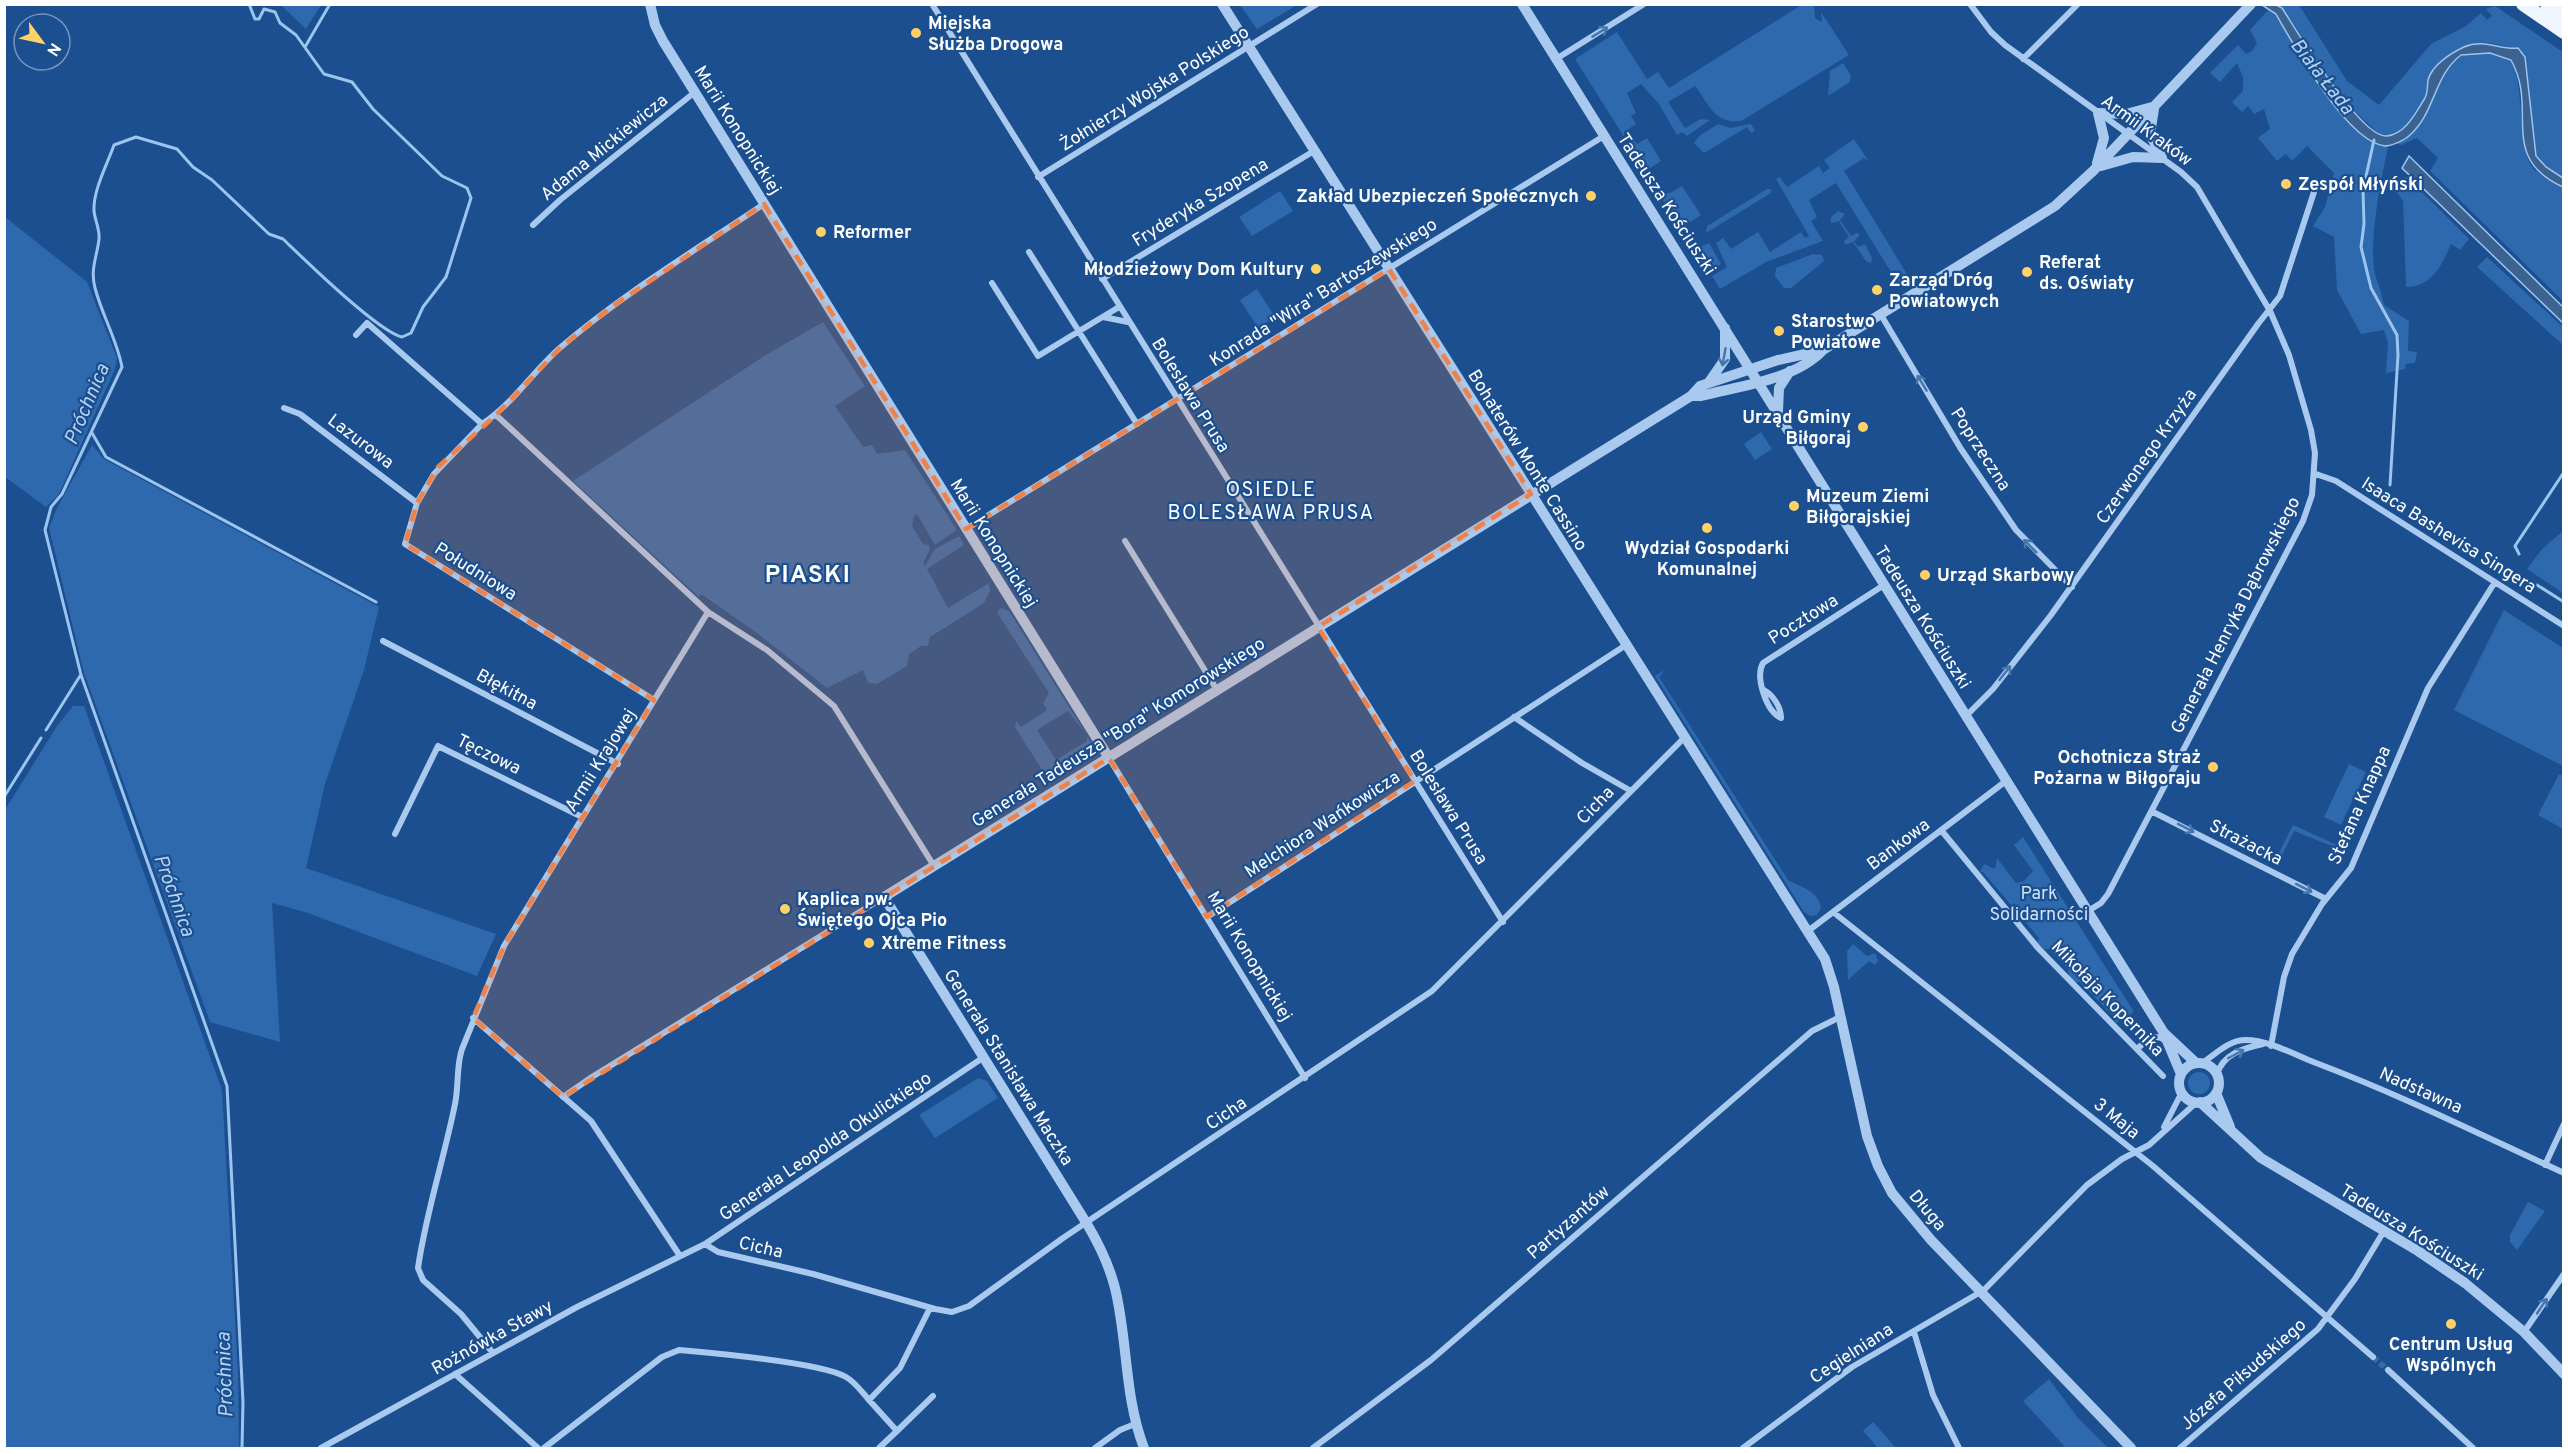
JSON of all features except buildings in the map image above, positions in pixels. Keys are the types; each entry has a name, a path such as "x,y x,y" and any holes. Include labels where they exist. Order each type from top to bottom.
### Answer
{"main road":[{"path":"2523,4 2564,32"},
{"path":"2547,4 2564,16"}],"street":[{"name":"Marii Konopnickiej","path":"650,4 655,25 695,92 1305,1078"},
{"name":"Bolesława Prusa","path":"932,4 1176,400 1503,922"},
{"name":"Bohaterów Monte Cassino","path":"1222,4 1808,932"},
{"name":"Żołnierzy Wojska Polskiego","path":"1038,177 1317,4"},
{"name":"Tadeusza Kościuszki","path":"1522,4 2088,911 2165,1037 2180,1066 2181,1074"},
{"path":"1556,59 1644,4"},
{"name":"Armii Kraków","path":"1970,4 1991,32 2023,59 2162,158 2194,184 2208,201 2270,311"},
{"path":"2023,59 2078,4"},
{"path":"1823,350 2032,222 2064,199 2251,4"},
{"name":"Adama Mickiewicza","path":"533,225 560,200 695,92"},
{"path":"2093,171 2104,141 2098,113 2126,114 2155,105"},
{"path":"2093,171 2123,158 2162,158 2150,134 2155,105"},
{"name":"Konrada \"Wira\" Bartoszewskiego","path":"966,529 1604,136"},
{"name":"Fryderyka Szopena","path":"1102,279 1314,151"},
{"name":"Czerwonego Krzyża","path":"1966,716 1992,689 2072,586 2280,296 2314,192"},
{"path":"357,335 367,323 482,424 496,415 560,348 600,315 764,204"},
{"path":"1029,252 1137,424"},
{"path":"992,283 1038,356 1119,307"},
{"name":"Generała Henryka Dąbrowskiego","path":"2088,911 2105,898 2152,812 2303,522 2312,495 2316,474 2311,430 2289,355 2270,311"},
{"name":"Poprzeczna","path":"1881,315 1961,449 2012,524 2028,544 2072,586"},
{"path":"1103,317 1128,322"},
{"path":"1708,382 1725,359 1725,326"},
{"name":"Generała Tadeusza \"Bora\" Komorowskiego","path":"1691,396 1701,396 1790,371 1811,361 1823,350"},
{"name":"Generała Tadeusza \"Bora\" Komorowskiego","path":"563,1098 592,1077 1691,396 1708,382 1823,350"},
{"path":"1779,417 1779,388 1790,371"},
{"name":"Lazurowa","path":"284,408 300,414 417,503"},
{"path":"496,415 708,612 767,650 834,706 934,866"},
{"name":"Południowa","path":"482,424 438,467 417,503 405,544 654,700"},
{"name":"Isaaca Bashevisa Singera","path":"2316,474 2336,481 2564,626"},
{"path":"1125,541 1217,690"},
{"name":"Stefana Knappa","path":"2267,1045 2289,961 2326,899 2353,864 2433,679 2495,582"},
{"name":"Pocztowa","path":"1764,690 1758,675 1767,659 1884,585"},
{"name":"Armii Krajowej","path":"493,1353 461,1314 423,1280 418,1268 435,1183 455,1104 458,1062 473,1018 504,946 582,817 618,764 708,612"},
{"name":"Błękitna","path":"383,640 618,764"},
{"name":"Melchiora Wańkowicza","path":"1207,917 1626,645"},
{"path":"1514,717 1582,763 1631,790"},
{"name":"Cicha","path":"705,1244 718,1252 813,1274 930,1308 952,1312 969,1306 1432,991 1685,737"},
{"name":"Tęczowa","path":"395,834 438,746 582,817"},
{"name":"Bankowa","path":"1808,932 2006,781"},
{"name":"Strażacka","path":"2152,812 2326,899"},
{"name":"Mikołaja Kopernika","path":"1941,830 2038,948 2163,1076"},
{"name":"Generała Stanisława Maczka","path":"885,897 1087,1224 1105,1257 1115,1287 1127,1382 1135,1424 1144,1449"},
{"name":"3 Maja","path":"1833,912 2135,1152 2328,1316 2373,1358"},
{"name":"Długa","path":"1808,932 1829,969 1867,1136 1882,1175 1910,1216 2131,1449"},
{"name":"Partyzantów","path":"1313,1449 1431,1360 1812,1030 1840,1017"},
{"path":"473,1018 591,1121 681,1256"},
{"path":"2137,1049 2152,1037 2165,1037"},
{"name":"Tadeusza Kościuszki","path":"2165,1037 2199,1063"},
{"name":"Nadstawna","path":"2199,1063 2225,1046 2236,1042 2250,1040 2267,1045 2415,1103 2564,1173"},
{"path":"2182,1092 2188,1099 2199,1102 2216,1093 2219,1067 2230,1056 2267,1045"},
{"name":"Generała Leopolda Okulickiego","path":"681,1256 705,1244 984,1058"},
{"path":"2162,1130 2182,1092 2181,1074 2187,1067 2199,1063 2217,1075"},
{"name":"Tadeusza Kościuszki","path":"2216,1093 2233,1133"},
{"name":"Tadeusza Kościuszki","path":"2199,1102 2265,1160 2454,1275 2524,1332 2563,1370"},
{"name":"Cegielniana","path":"1743,1449 1836,1378 1901,1337 1914,1332 1982,1292 2081,1190 2122,1159 2149,1145 2162,1130 2199,1102"},
{"path":"2545,1165 2564,1124"},
{"name":"Józefa Piłsudskiego","path":"2180,1449 2305,1341 2328,1316 2384,1231"},
{"name":"Rożnówka Stawy","path":"321,1449 493,1353 681,1256"},
{"path":"2524,1332 2564,1274"},
{"path":"869,1400 900,1368 930,1308"},
{"path":"1914,1332 1933,1395 1959,1449"},
{"path":"544,1449 662,1357 679,1350 802,1366 836,1373 849,1378 897,1431"},
{"path":"2388,1370 2473,1449"},
{"path":"455,1374 538,1449"},
{"path":"879,1449 933,1396"},
{"path":"1095,1449 1120,1430 1135,1424"}],"highlighted area":[{"path":"764,204 966,529 1389,269 1531,494 1318,627 1415,781 1207,917 1109,758 563,1097 473,1018 504,946 654,700 405,544 417,503 438,467 496,415 560,348 610,308"}],"green space":[{"path":"1803,4 1814,5 1815,18 1822,22 1821,12 1849,55 1741,121 1732,121 1718,116 1695,86 1668,102 1685,128 1701,119 1710,120 1687,136 1682,132 1677,135 1659,104 1641,84 1627,93 1636,113 1631,116 1636,124 1624,132 1624,137 1575,59 1617,32 1647,79 1658,72 1669,88"},
{"path":"281,5 321,5 306,29"},
{"path":"1240,5 1297,5 1257,29"},
{"path":"2276,5 2299,5 2347,81 2379,105 2431,44 2466,26 2481,13 2487,20 2492,16 2486,9 2495,6 2563,52 2563,178 2546,167 2536,156 2525,57 2519,53 2497,44 2480,43 2466,47 2429,78 2428,93 2407,124 2393,135 2380,135 2343,100 2295,26 2282,8"},
{"path":"2268,10 2276,14 2309,70 2339,111 2372,140 2388,146 2375,223 2374,269 2384,305 2409,321 2408,351 2417,352 2415,363 2406,364 2405,369 2386,373 2388,343 2384,330 2361,334 2337,290 2334,237 2313,226 2325,207 2334,173 2307,146 2292,161 2286,154 2277,161 2258,138 2270,129 2264,109 2254,114 2248,106 2242,112 2232,102 2243,91 2243,77 2237,63 2220,82 2210,73 2238,45 2246,54 2252,51 2257,43 2250,30"},
{"path":"2468,53 2491,53 2511,60 2516,72 2525,149 2529,161 2538,173 2563,187 2563,301 2430,171 2438,158 2417,138 2401,145 2397,143 2410,133 2419,121 2447,69"},
{"path":"1843,63 1851,75 1850,82 1828,96 1830,71"},
{"path":"1718,124 1730,128 1751,124 1755,131 1751,133 1747,127 1704,153 1694,143 1699,136"},
{"path":"1647,138 1661,161 1649,169 1658,183 1654,186 1628,143 1634,140 1637,144"},
{"path":"1854,139 1869,162 1864,158 1844,171 1910,279 1899,285 1836,183 1809,200 1817,217 1811,221 1823,241 1766,262 1720,289 1712,276 1727,267 1716,243 1723,238 1731,249 1758,232 1770,252 1801,232 1805,238 1809,236 1776,179 1780,177 1787,187 1819,166 1823,173 1830,168 1824,160"},
{"path":"2407,177 2469,239 2460,250 2451,244 2440,267 2429,279 2415,286 2406,287 2403,201 2396,191 2397,179"},
{"path":"1682,186 1701,215 1681,228 1659,194 1670,193"},
{"path":"1767,189 1771,189 1771,193 1706,233 1707,226"},
{"path":"1280,191 1293,211 1252,236 1239,217"},
{"path":"1838,211 1845,214 1840,220 1851,236 1857,233 1860,235 1854,241 1858,247 1865,244 1872,258 1871,263 1866,261 1853,242 1845,245 1844,241 1849,237 1839,221 1831,223 1831,217"},
{"path":"5,217 87,282 117,358 115,369 59,494 46,507 5,477"},
{"path":"1696,234 1691,240 1696,249 1709,243 1721,264 1713,270 1708,263 1704,265 1688,240"},
{"path":"1813,254 1822,255 1824,261 1791,288 1784,288 1775,276 1776,268"},
{"path":"2487,257 2563,327 2563,345 2477,267"},
{"path":"1257,289 1275,317 1258,328 1240,300"},
{"path":"823,322 865,386 835,406 863,447 872,445 877,454 905,450 957,530 935,545 917,514 914,516 912,526 923,544 929,545 930,549 923,563 925,566 935,549 959,536 964,545 927,569 948,608 989,583 990,591 984,603 930,637 928,646 921,646 909,654 907,666 877,684 868,683 863,670 827,688 757,633 701,594 699,597 573,481 766,355"},
{"path":"1761,432 1772,449 1755,460 1744,444"},
{"path":"92,445 104,459 379,607 364,670 325,784 306,868 496,934 477,976 308,913 272,903 280,1042 210,1022 84,673 49,528 57,508"},
{"path":"2563,531 2563,593 2527,569 2542,549"},
{"path":"1002,608 1009,611 1086,734 1068,711 1037,730 1056,760 1087,741 1087,736 1093,747 1093,755 1062,775 1044,773 1015,727 1016,721 1021,727 1047,710 1043,703 1049,693 998,614 998,610"},
{"path":"2504,610 2563,648 2563,766 2454,710"},
{"path":"1665,670 1659,677 1788,880 1809,890 1817,897 1821,908 1817,915 1810,916 1804,912 1655,676"},
{"path":"73,706 84,706 222,1090 238,1374 239,1448 5,1448 5,810 57,726"},
{"path":"2349,764 2366,772 2341,825 2324,817"},
{"path":"2559,774 2563,776 2563,829 2538,815"},
{"path":"2293,825 2346,849 2344,851 2294,831 2278,863 2273,865"},
{"name":"Park Solidarności","path":"2023,837 2134,1012 2116,1023 2114,1017 2080,982 2075,982 2069,976 2068,969 2049,949 2043,949 2037,943 2039,938 1983,872 1980,872 1984,864 1995,869 1997,858 2016,883 2024,881 2033,871 2014,845"},
{"path":"1853,944 1867,956 1875,953 1878,961 1875,965 1869,961 1848,980 1847,951"},
{"path":"2199,1072 2207,1075 2210,1083 2207,1091 2199,1094 2191,1091 2188,1083 2191,1075"},
{"path":"978,1078 987,1081 998,1098 935,1138 919,1115"},
{"path":"2528,1202 2545,1211 2517,1250 2510,1242 2510,1235"},
{"path":"2049,1379 2078,1418 2108,1448 2066,1448 2023,1401"},
{"path":"1873,1422 1896,1448 1878,1448 1863,1431"}],"water":[{"name":"Biała Łada","path":"2262,5 2276,5 2282,8 2346,103 2362,121 2376,132 2387,136 2400,131 2410,122 2425,98 2428,80 2433,69 2448,56 2464,47 2479,44 2518,48 2525,57 2536,156 2546,167 2563,178 2563,187 2543,175 2531,161 2525,147 2522,96 2519,78 2511,60 2490,53 2461,55 2445,73 2418,126 2405,139 2385,146 2370,140 2354,128 2339,111 2308,69 2276,14"},
{"path":"2409,156 2563,307 2563,323 2402,168"}],"waterway":[{"name":"Próchnica","path":"242,1448 243,1402 227,1086 81,675 45,530 51,507 62,494 122,367 94,281 99,235 94,203 114,145 136,137 177,149 193,167 212,180 269,234 283,239 359,309 391,332 402,337 411,333 423,307 446,277 471,198 467,188 442,176 373,109 352,82 324,74 296,35 280,23 275,12 264,9 259,19 255,19 249,4"},
{"path":"305,47 330,4"},
{"path":"2374,140 2363,190 2364,224 2361,247 2371,288 2397,335 2398,355 2390,485"},
{"path":"92,433 106,457 376,602"},
{"path":"2519,554 2515,546 2564,472"},
{"path":"2537,585 2564,602"},
{"path":"46,730 80,676"},
{"path":"4,797 41,738"}],"tunnel":[{"path":"2373,1357 2388,1370"}],"place":[{"name":"Miejska Służba Drogowa","path":"916,33"},
{"name":"Zespół Młyński","path":"2286,184"},
{"name":"Zakład Ubezpieczeń Społecznych","path":"1591,196"},
{"name":"Reformer","path":"821,232"},
{"name":"Młodzieżowy Dom Kultury","path":"1316,269"},
{"name":"Referat ds. Oświaty","path":"2027,272"},
{"name":"Zarząd Dróg Powiatowych","path":"1877,290"},
{"name":"Starostwo Powiatowe","path":"1779,331"},
{"name":"Urząd Gminy Biłgoraj","path":"1863,427"},
{"name":"Muzeum Ziemi Biłgorajskiej","path":"1794,506"},
{"name":"Wydział Gospodarki Komunalnej","path":"1707,528"},
{"name":"Urząd Skarbowy","path":"1925,575"},
{"name":"Ochotnicza Straż Pożarna w Biłgoraju","path":"2213,767"},
{"name":"Kaplica pw. Świętego Ojca Pio","path":"785,909"},
{"name":"Xtreme Fitness","path":"869,943"},
{"name":"Centrum Usług Wspólnych","path":"2451,1324"}],"district":[{"name":"OSIEDLE BOLESŁAWA PRUSA","path":"1271,500"},
{"name":"PIASKI","path":"808,574"}]}
